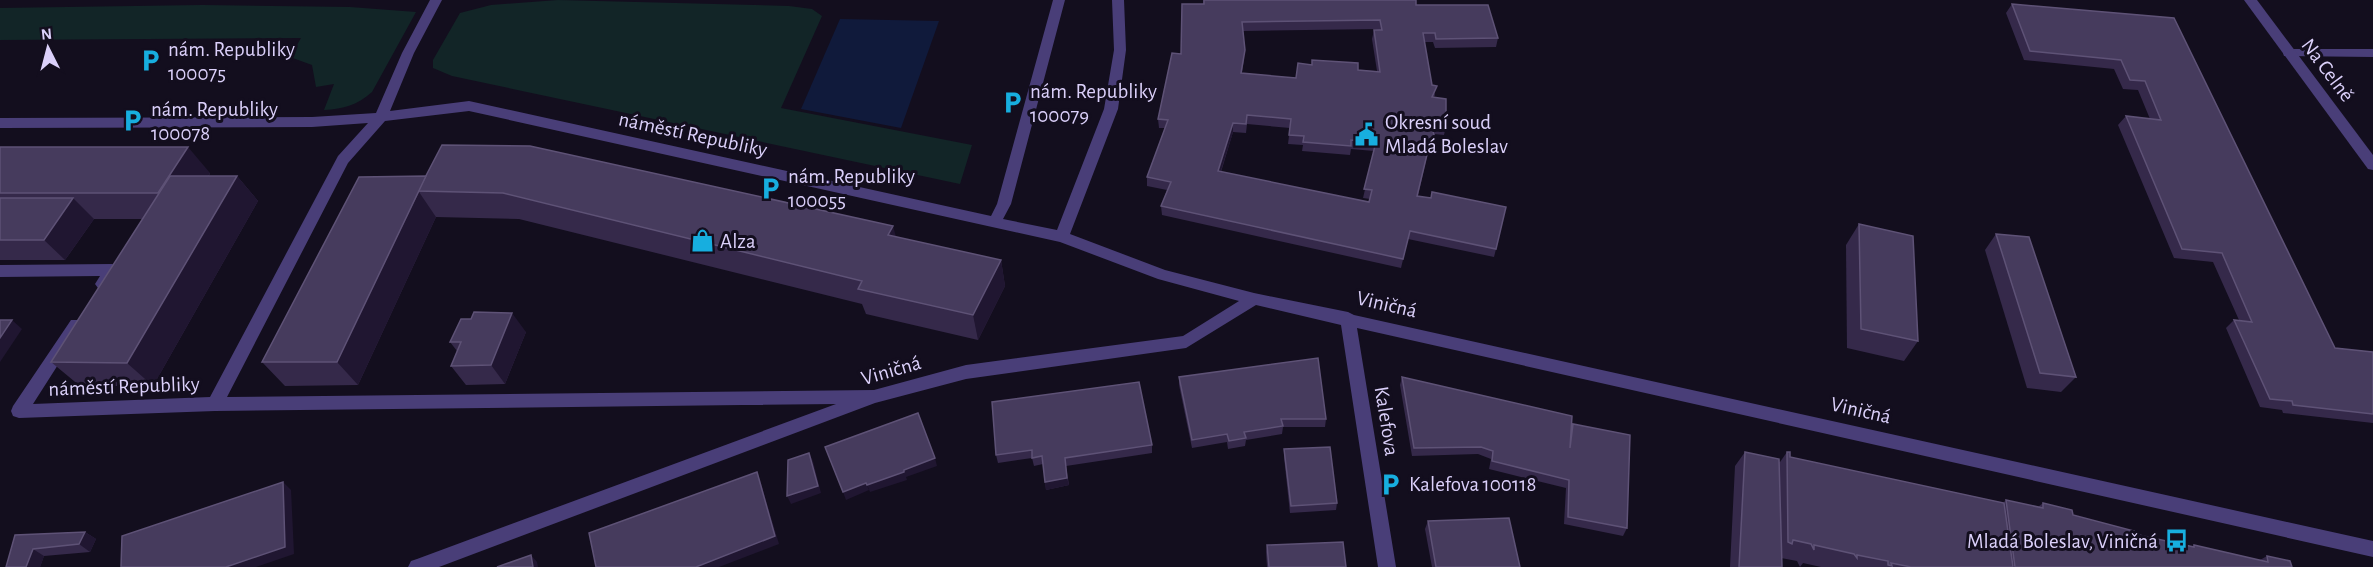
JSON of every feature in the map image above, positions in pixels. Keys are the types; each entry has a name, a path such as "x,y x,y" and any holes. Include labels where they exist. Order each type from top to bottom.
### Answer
{"street":[{"name":"náměstí Republiky","path":"0,271 112,270 19,411 216,404 343,160 381,117 408,52 436,0"},
{"path":"995,221 1004,204 1059,0"},
{"path":"1062,237 1111,109 1120,50 1118,0"},
{"name":"Na Celně","path":"2250,0 2373,165"},
{"path":"2289,53 2373,53"},
{"name":"náměstí Republiky","path":"0,123 312,122 381,117 469,106 1062,237 1163,275 1254,299"},
{"name":"Viničná","path":"417,567 874,397 966,372 1186,342 1254,299 1348,318 2373,549"},
{"name":"Kalefova","path":"1348,318 1387,567"},
{"path":"216,404 874,397"}],"green space":[{"path":"558,0 789,6 812,9 822,16 781,108 972,145 960,184 452,76 433,68 433,60 460,13 491,5"},
{"path":"202,5 350,7 416,12 372,92 350,106 324,110 334,84 316,87 312,65 290,57 301,38 0,40 0,8"}],"water":[{"path":"840,19 939,21 901,128 801,109"}],"building":[{"name":"Okresní soud Mladá Boleslav","path":"1204,0 1416,0 1416,5 1488,5 1498,38 1436,39 1435,33 1423,33 1432,85 1437,86 1432,97 1446,99 1446,126 1431,125 1435,138 1431,138 1417,196 1431,198 1432,192 1506,207 1496,249 1410,231 1403,259 1161,206 1171,182 1147,177 1168,120 1158,119 1172,53 1181,54 1182,4 1204,4","holes":["1380,20 1382,30 1374,30 1380,72 1358,70 1358,63 1312,60 1312,65 1298,63 1296,78 1241,73 1245,50 1242,22","1247,115 1291,119 1289,135 1304,136 1303,142 1351,146 1351,140 1376,142 1364,189 1372,190 1369,202 1218,171 1233,123 1246,124"]},
{"path":"2012,4 2174,18 2335,348 2373,352 2373,414 2293,405 2292,401 2270,399 2234,320 2252,322 2222,253 2182,249 2126,116 2161,120 2145,81 2130,80 2121,60 2030,51"},
{"path":"442,145 530,146 893,226 888,235 1001,260 973,315 858,289 862,281 503,193 418,191"},
{"path":"0,147 188,147 158,193 0,193"},
{"path":"170,176 237,176 127,363 51,362"},
{"path":"426,176 337,362 262,362 359,177"},
{"path":"0,198 73,198 44,240 0,240"},
{"path":"1859,224 1913,236 1918,341 1861,329"},
{"path":"1996,234 2029,237 2076,377 2040,373"},
{"path":"474,312 512,313 491,365 451,366 461,342 450,342 461,319 471,319"},
{"path":"0,320 12,320 0,338"},
{"path":"1318,358 1326,419 1281,419 1283,426 1244,432 1246,438 1229,441 1227,434 1192,440 1179,377"},
{"path":"1402,377 1572,416 1570,448 1573,424 1630,435 1627,528 1568,517 1569,480 1492,461 1493,451 1481,447 1414,448"},
{"path":"1139,382 1152,445 1065,458 1067,478 1045,482 1042,456 1032,458 1032,450 996,455 992,402"},
{"path":"918,413 935,458 904,470 904,472 843,492 825,447"},
{"path":"1330,447 1337,503 1291,506 1284,449"},
{"path":"1745,452 1779,459 1782,567 1739,567"},
{"path":"1787,452 1790,452 1790,457 2004,503 2013,567 1911,567 1891,563 1892,566 1888,565 1888,561 1857,555 1857,558 1854,554 1814,545 1814,550 1811,544 1793,540 1792,544 1788,542"},
{"path":"809,453 818,486 787,496 788,460"},
{"path":"757,472 775,536 696,567 596,567 589,533"},
{"path":"283,482 285,547 226,567 121,567 122,536"},
{"path":"2006,500 2043,508 2043,503 2072,510 2073,515 2134,531 2134,534 2268,562 2267,556 2290,561 2292,567 2015,567"},
{"path":"1509,518 1520,567 1436,567 1428,521"},
{"path":"85,532 79,544 33,549 26,567 6,567 15,535"},
{"path":"1343,542 1346,567 1269,567 1267,545"},
{"path":"531,555 533,567 497,567"}],"place":[{"name":"nám. Republiky 100075","path":"150,61"},
{"name":"nám. Republiky 100079","path":"1012,103"},
{"name":"nám. Republiky 100078","path":"133,121"},
{"name":"Okresní soud Mladá Boleslav","path":"1367,134"},
{"name":"nám. Republiky 100055","path":"770,188"},
{"name":"Alza","path":"702,241"},
{"name":"Kalefova 100118","path":"1391,484"},
{"name":"Mladá Boleslav, Viničná","path":"2176,541"}]}
